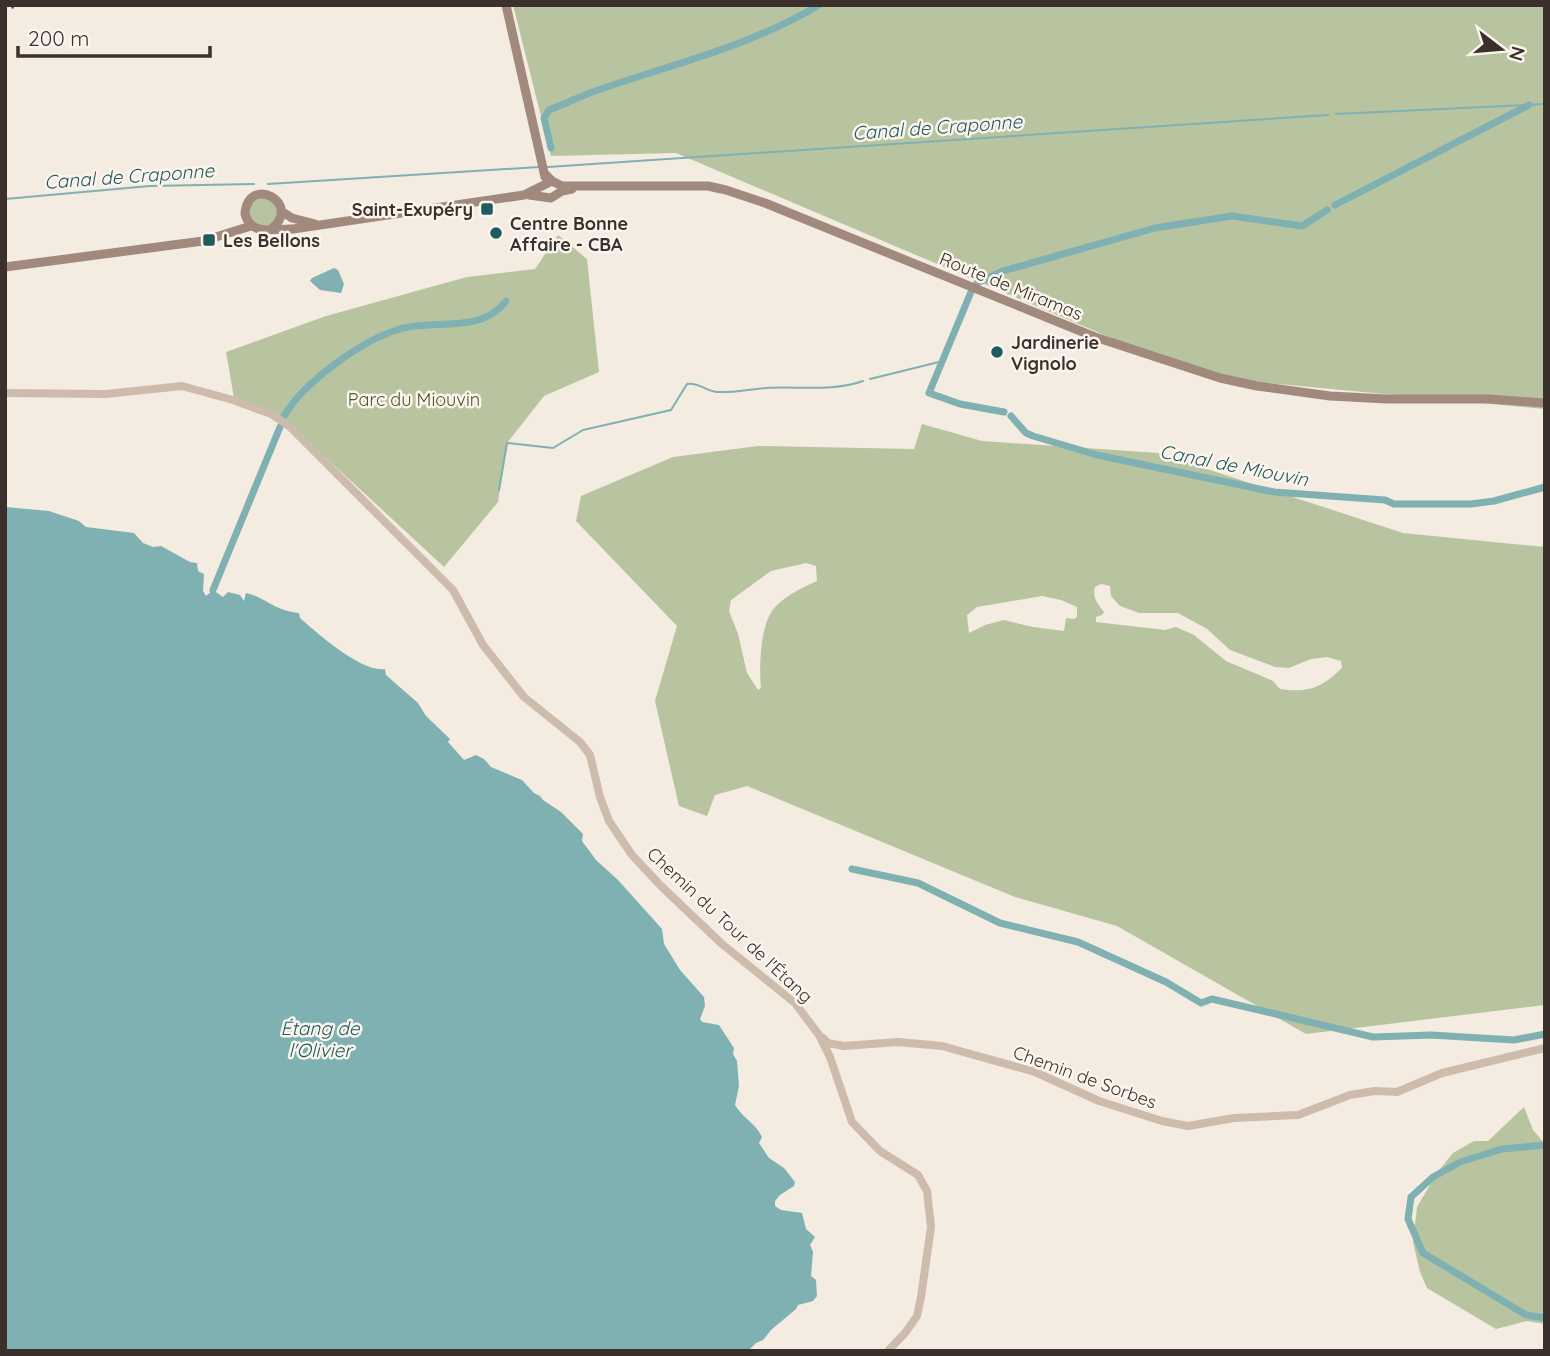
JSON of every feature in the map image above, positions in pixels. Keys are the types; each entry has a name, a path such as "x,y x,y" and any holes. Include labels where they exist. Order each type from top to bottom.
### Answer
{"main road":[{"path":"245,214 251,226 259,230 293,229 524,195 549,186 506,5"},
{"name":"Route de Miramas","path":"549,186 688,185 726,190 765,203 1114,345 1244,384 1365,398 1496,399 1545,403"},
{"path":"228,233 245,214 247,203 252,197 264,194 276,199 282,211 297,220 318,225"},
{"path":"271,229 279,222 282,211"},
{"path":"5,267 202,241 251,226"}],"street":[{"name":"Chemin du Tour de l'Étang","path":"5,393 106,394 182,386 271,414 289,426 453,590 483,645 501,671 524,697 580,742 590,755 609,821 632,855 661,887 722,944 795,1003 819,1035 830,1057 852,1122 880,1151 918,1175 927,1191 931,1227 916,1316 888,1351"},
{"name":"Chemin de Sorbes","path":"819,1035 828,1043 844,1046 898,1042 942,1046 1035,1072 1099,1101 1162,1121 1188,1126 1234,1118 1298,1115 1350,1095 1375,1091 1397,1092 1442,1073 1545,1048"}],"green space":[{"path":"513,5 1545,5 1545,409 1203,377 676,153 551,156"},
{"path":"263,198 273,202 277,212 273,222 263,226 253,222 249,212 253,202"},
{"name":"Parc du Miouvin","path":"558,235 587,259 599,372 544,396 507,443 498,502 444,567 283,418 234,398 226,352 326,316 467,277 535,269"},
{"path":"922,424 982,441 1158,453 1403,533 1545,547 1545,1005 1306,1034 1117,926 1015,897 747,786 715,795 707,816 679,806 655,701 677,626 576,521 581,496 673,457 758,446 914,449","holes":["806,563 816,566 817,581 787,597 772,611 763,638 760,659 761,688 758,690 747,673 738,634 729,611 731,600 771,571","1101,584 1110,586 1111,596 1120,606 1139,613 1178,613 1207,629 1230,650 1275,667 1289,668 1311,659 1327,657 1341,661 1342,668 1314,688 1280,689 1273,681 1226,661 1194,635 1176,627 1165,630 1096,622 1096,617 1104,612 1095,598 1095,587","1042,596 1077,607 1077,617 1066,618 1064,631 1004,620 969,633 967,615 977,607"]},
{"path":"1524,1107 1533,1130 1545,1144 1545,1324 1527,1321 1496,1329 1427,1288 1413,1242 1417,1207 1437,1173 1453,1153 1474,1141 1488,1141"}],"water":[{"path":"334,268 338,270 344,284 341,293 320,290 310,281 312,278"},
{"name":"Étang de l'Olivier","path":"5,507 49,511 79,521 86,527 134,533 143,543 153,547 161,546 197,563 198,571 204,574 203,591 206,596 213,590 223,597 228,592 240,595 244,601 246,593 299,613 300,618 317,633 352,659 375,669 385,669 386,675 418,703 426,716 450,739 448,742 464,760 476,755 484,759 491,767 522,780 534,793 561,812 583,834 582,841 596,860 662,929 664,944 680,970 704,997 705,1006 700,1019 702,1022 719,1025 734,1048 739,1086 735,1105 759,1132 762,1137 759,1143 769,1158 784,1168 795,1182 794,1186 775,1201 775,1206 781,1210 802,1213 806,1229 815,1237 810,1245 813,1252 811,1276 816,1280 817,1296 813,1301 798,1305 748,1351 5,1351"}],"waterway":[{"path":"551,148 544,118 549,110 597,90 741,42 819,5"},
{"name":"Canal de Craponne","path":"1336,114 1545,104"},
{"path":"1335,205 1529,105"},
{"name":"Canal de Craponne","path":"548,167 1328,115"},
{"name":"Canal de Craponne","path":"268,184 539,167"},
{"name":"Canal de Craponne","path":"5,199 150,186 254,184"},
{"path":"977,283 1003,271 1155,228 1232,216 1302,226 1327,210"},
{"name":"Canal de Miouvin","path":"971,292 929,393 960,404 1004,412"},
{"path":"284,416 319,376 369,342 413,326 471,322 496,311 506,301"},
{"path":"870,379 943,361"},
{"path":"499,490 507,443 553,448 583,430 671,410 687,384 723,392 766,388 828,388 863,381"},
{"name":"Canal de Miouvin","path":"1011,416 1026,433 1097,455 1274,492 1385,500 1394,504 1471,504 1494,501 1545,487"},
{"path":"213,590 280,427"},
{"path":"852,869 918,883 1000,923 1078,942 1166,982 1201,1003 1212,999 1373,1037 1431,1035 1514,1040 1545,1034"},
{"path":"1545,1145 1502,1149 1460,1162 1433,1177 1411,1197 1408,1219 1423,1253 1526,1315 1545,1318"}],"railway":[{"path":"5,10 21,5"}],"place":[{"name":"Saint-Exupéry","path":"487,209"},
{"name":"Centre Bonne Affaire - CBA","path":"496,233"},
{"name":"Les Bellons","path":"209,240"},
{"name":"Jardinerie Vignolo","path":"997,352"}]}
